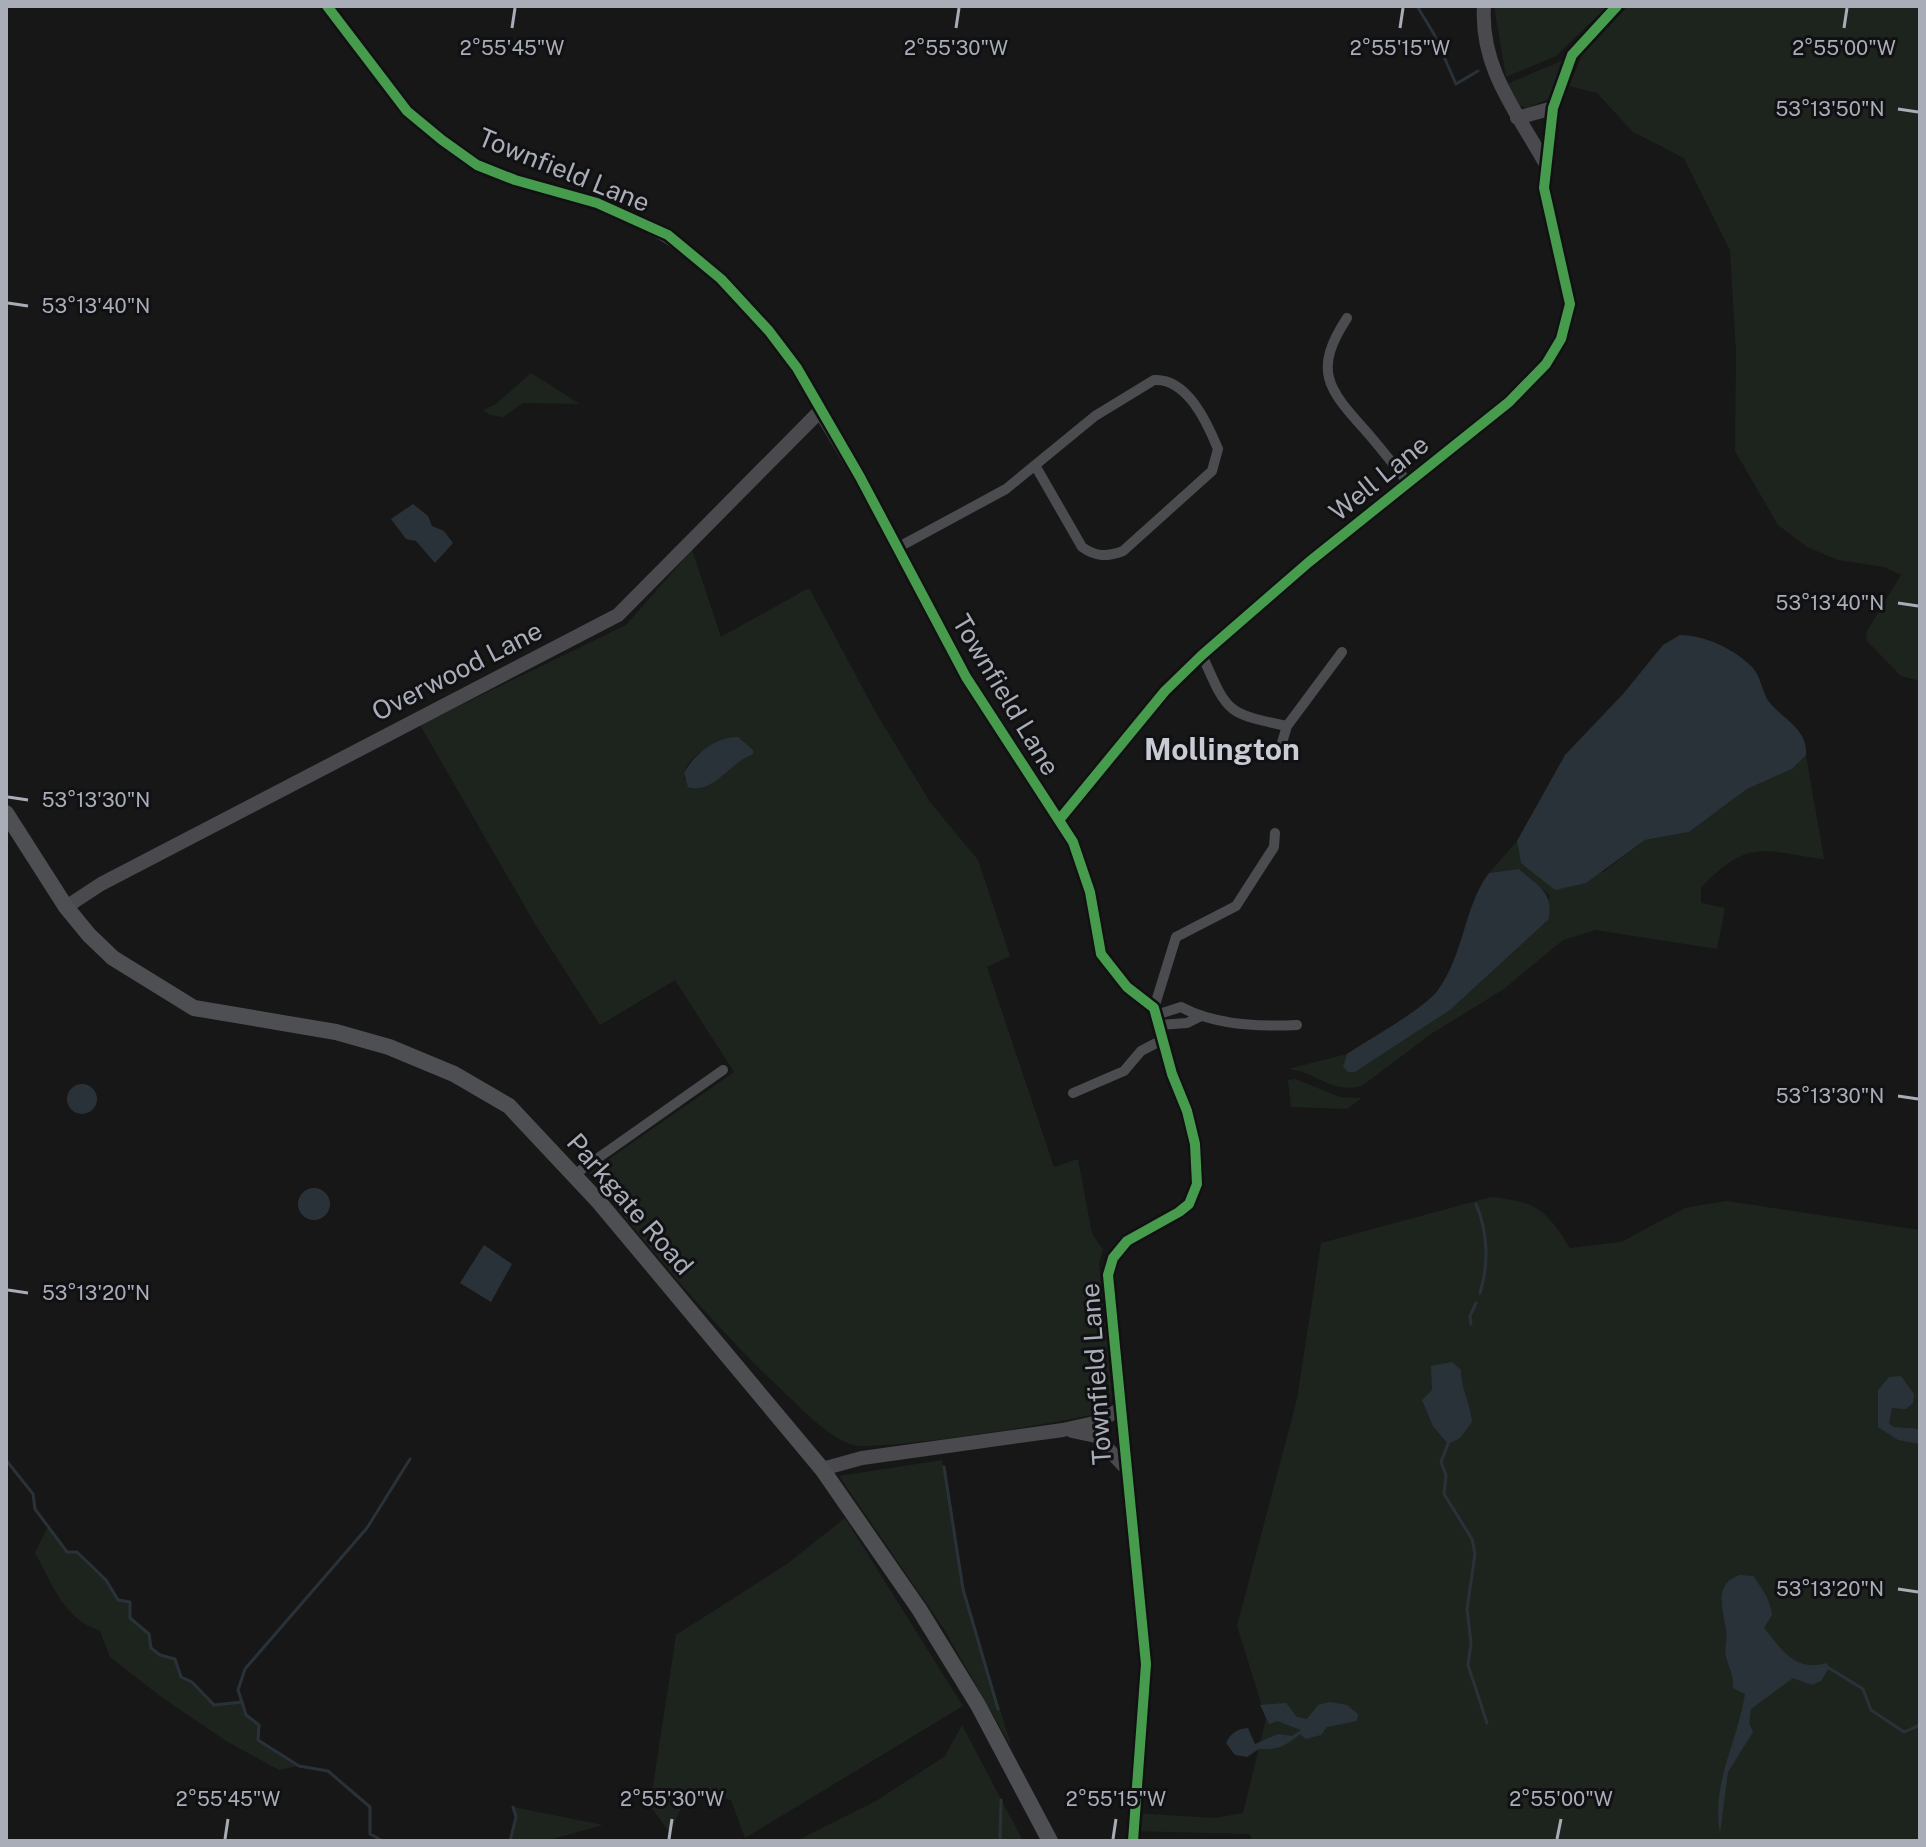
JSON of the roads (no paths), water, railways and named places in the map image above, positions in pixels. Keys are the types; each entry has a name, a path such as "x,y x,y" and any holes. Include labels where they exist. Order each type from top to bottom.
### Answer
{"main road":[{"name":"Parkgate Road","path":"6,813 66,907 113,958 194,1008 336,1032 420,1059 485,1090 509,1106 574,1175 822,1469 919,1609 978,1705 1050,1841"}],"street":[{"name":"Townfield Lane","path":"327,6 407,111 477,165 515,180 597,203 668,235 721,279 769,331 797,368 860,477 966,677 1073,842 1090,892 1101,954 1158,1022 1189,1121 1198,1166 1197,1184 1189,1204 1139,1232 1113,1258 1108,1275 1124,1466 1146,1664 1133,1841"},
{"name":"Well Lane","path":"1059,820 1165,691 1202,655 1509,402 1546,364 1561,339 1570,304 1545,201 1544,161 1553,108 1572,55 1617,6"},
{"path":"1483,7 1487,51 1499,85 1544,161"},
{"path":"1517,118 1553,108"},
{"path":"1347,318 1333,340 1326,362 1328,380 1337,399 1408,483"},
{"path":"897,548 968,512 1036,467 1045,455 1095,416 1154,380 1177,385 1194,404 1218,449 1212,471 1123,551 1111,555 1090,553 1082,547 1036,467"},
{"name":"Overwood Lane","path":"66,907 101,884 618,615 820,411"},
{"path":"1278,756 1287,726 1342,652"},
{"path":"1202,655 1228,706 1241,717 1287,726"},
{"path":"1073,1093 1124,1071 1141,1051 1158,1022 1176,937 1236,906 1274,847 1275,833"},
{"path":"1158,1022 1181,1007 1199,1017 1297,1025"},
{"path":"1158,1022 1187,1023 1199,1017"},
{"path":"574,1175 723,1070"},
{"path":"822,1469 876,1456 1063,1430 1094,1423 1119,1410"},
{"path":"1063,1430 1096,1436 1110,1447 1124,1466"}],"waterway":[{"path":"1417,6 1434,34 1456,84 1478,71"},
{"path":"1476,1204 1486,1248 1480,1293"},
{"path":"1471,1324 1470,1316 1476,1303"},
{"path":"1448,1444 1441,1462 1446,1475 1444,1494 1472,1539 1475,1554 1467,1609 1471,1643 1468,1665 1487,1723"},
{"path":"242,1702 238,1690 245,1669 367,1528 410,1459"},
{"path":"6,1460 33,1494 35,1509 67,1552 77,1552 106,1580 118,1600 130,1602 130,1618 149,1634 151,1648 160,1655 175,1659 181,1677 192,1682 214,1705 242,1702 246,1715 259,1725 258,1740 299,1766 328,1771 370,1807 370,1834 383,1841"},
{"path":"944,1467 963,1589 998,1709"},
{"path":"1829,1668 1863,1689 1871,1710 1904,1732 1920,1725"},
{"path":"1000,1841 1001,1800"},
{"path":"510,1841 516,1817 513,1807"}],"district":[{"name":"Mollington","path":"1222,750"}]}
